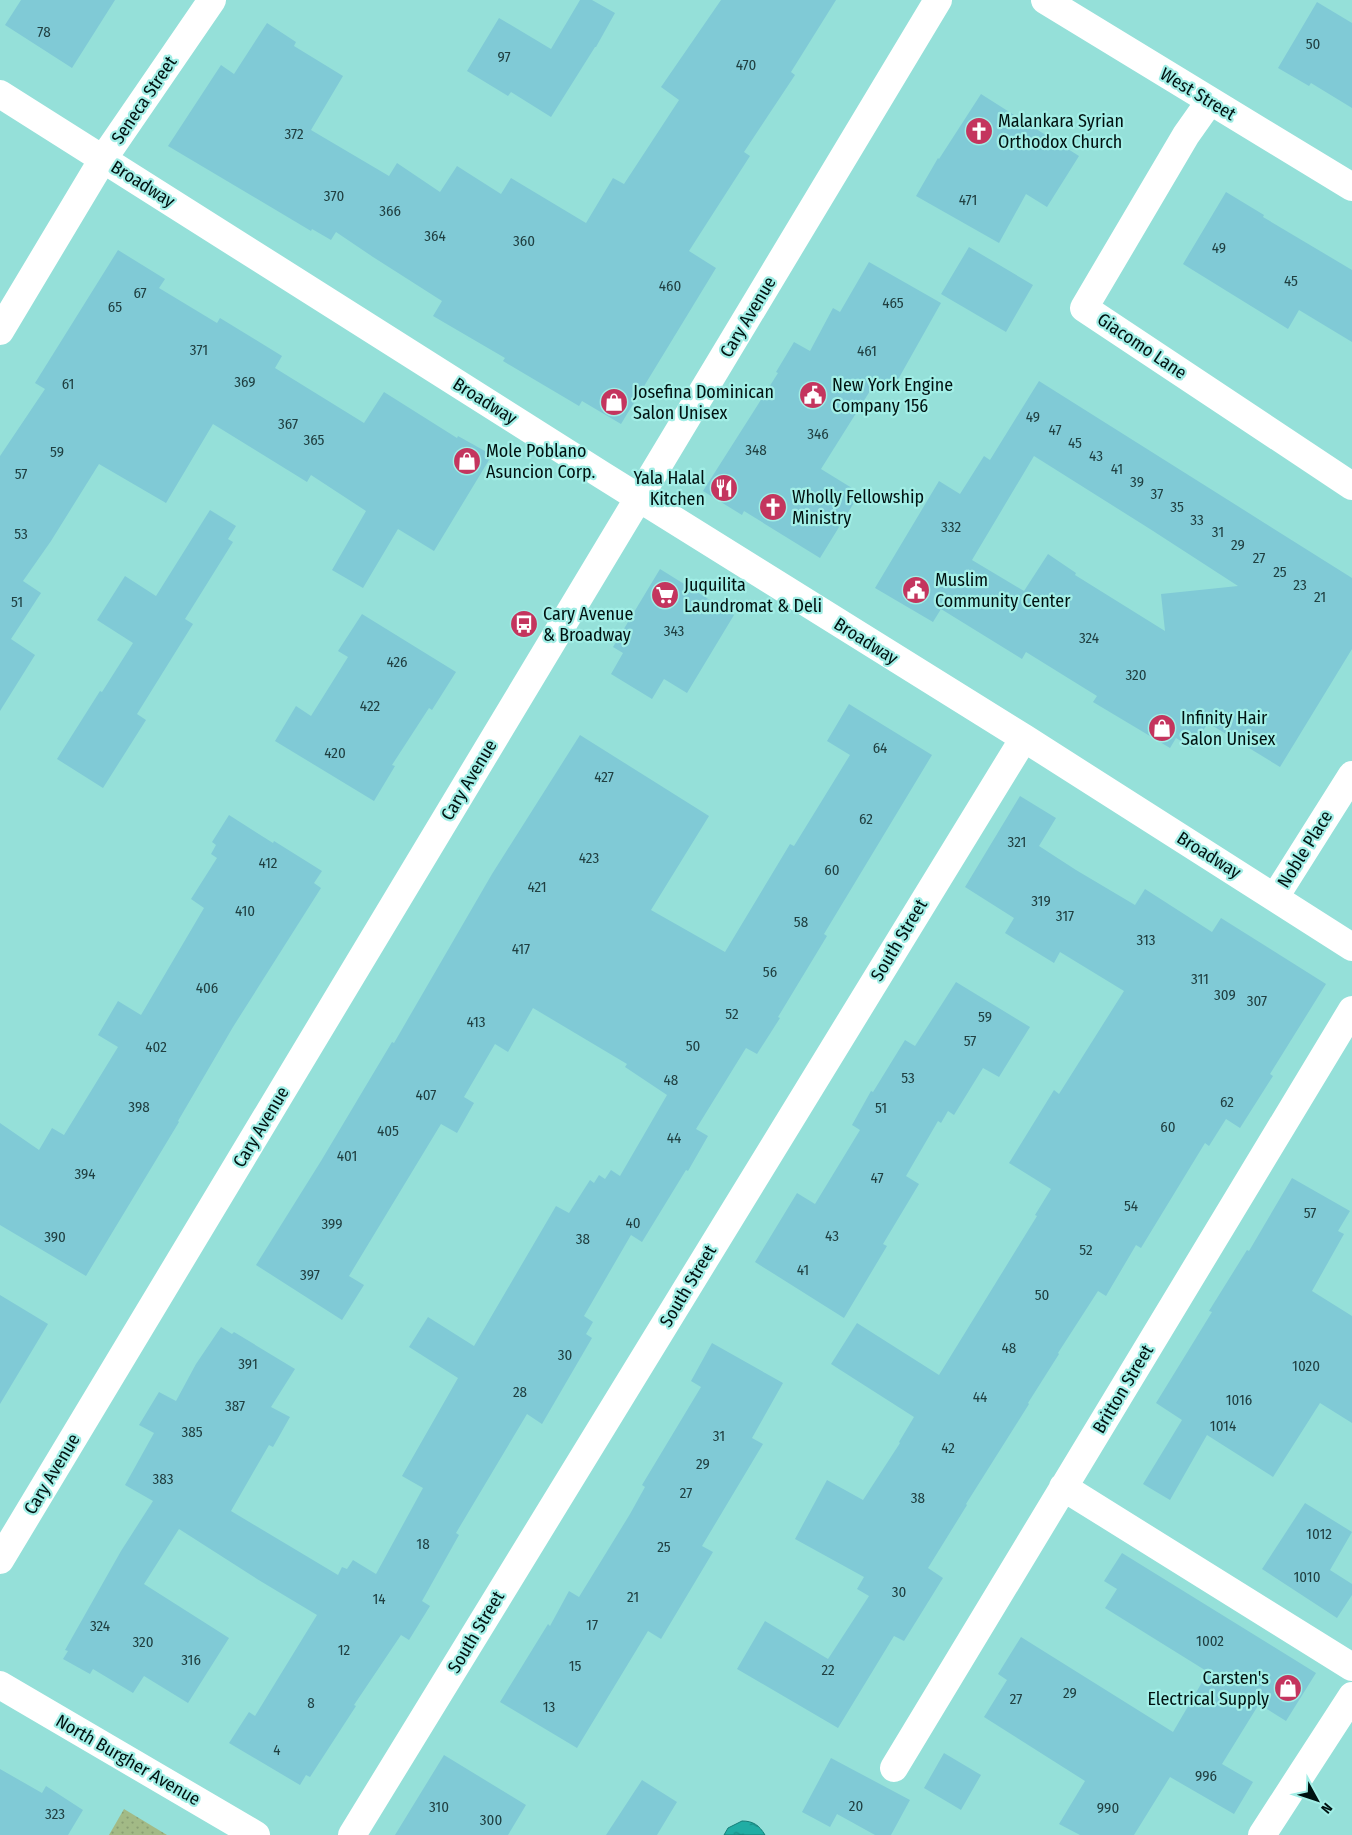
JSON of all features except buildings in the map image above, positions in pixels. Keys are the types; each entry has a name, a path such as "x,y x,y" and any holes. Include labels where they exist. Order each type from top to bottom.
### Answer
{"street":[{"name":"Seneca Street","path":"0,331 103,160 212,0"},
{"name":"Cary Avenue","path":"0,1560 938,0"},
{"name":"West Street","path":"1045,0 1352,187"},
{"name":"Broadway","path":"0,94 639,499 1024,738 1352,947"},
{"name":"Giacomo Lane","path":"1210,101 1186,135 1084,308 1352,486"},
{"name":"South Street","path":"352,1835 1024,738"},
{"name":"Noble Place","path":"1275,897 1352,775"},
{"name":"Britton Street","path":"894,1768 1352,1010"},
{"path":"1063,1487 1352,1667"},
{"name":"North Burgher Avenue","path":"0,1686 256,1835"},
{"path":"1262,1835 1352,1696"}],"green space":[{"path":"124,1809 167,1835 109,1835"}],"water":[{"path":"742,1821 755,1824 765,1835 724,1835 728,1828"}],"place":[{"name":"Malankara Syrian Orthodox Church","path":"979,131"},
{"name":"New York Engine Company 156","path":"813,395"},
{"name":"Josefina Dominican Salon Unisex","path":"614,402"},
{"name":"Mole Poblano Asuncion Corp.","path":"467,461"},
{"name":"Yala Halal Kitchen","path":"724,488"},
{"name":"Wholly Fellowship Ministry","path":"773,507"},
{"name":"Muslim Community Center","path":"916,590"},
{"name":"Juquilita Laundromat & Deli","path":"665,595"},
{"name":"Cary Avenue & Broadway","path":"524,624"},
{"name":"Infinity Hair Salon Unisex","path":"1162,728"},
{"name":"Carsten's Electrical Supply","path":"1288,1688"}]}
